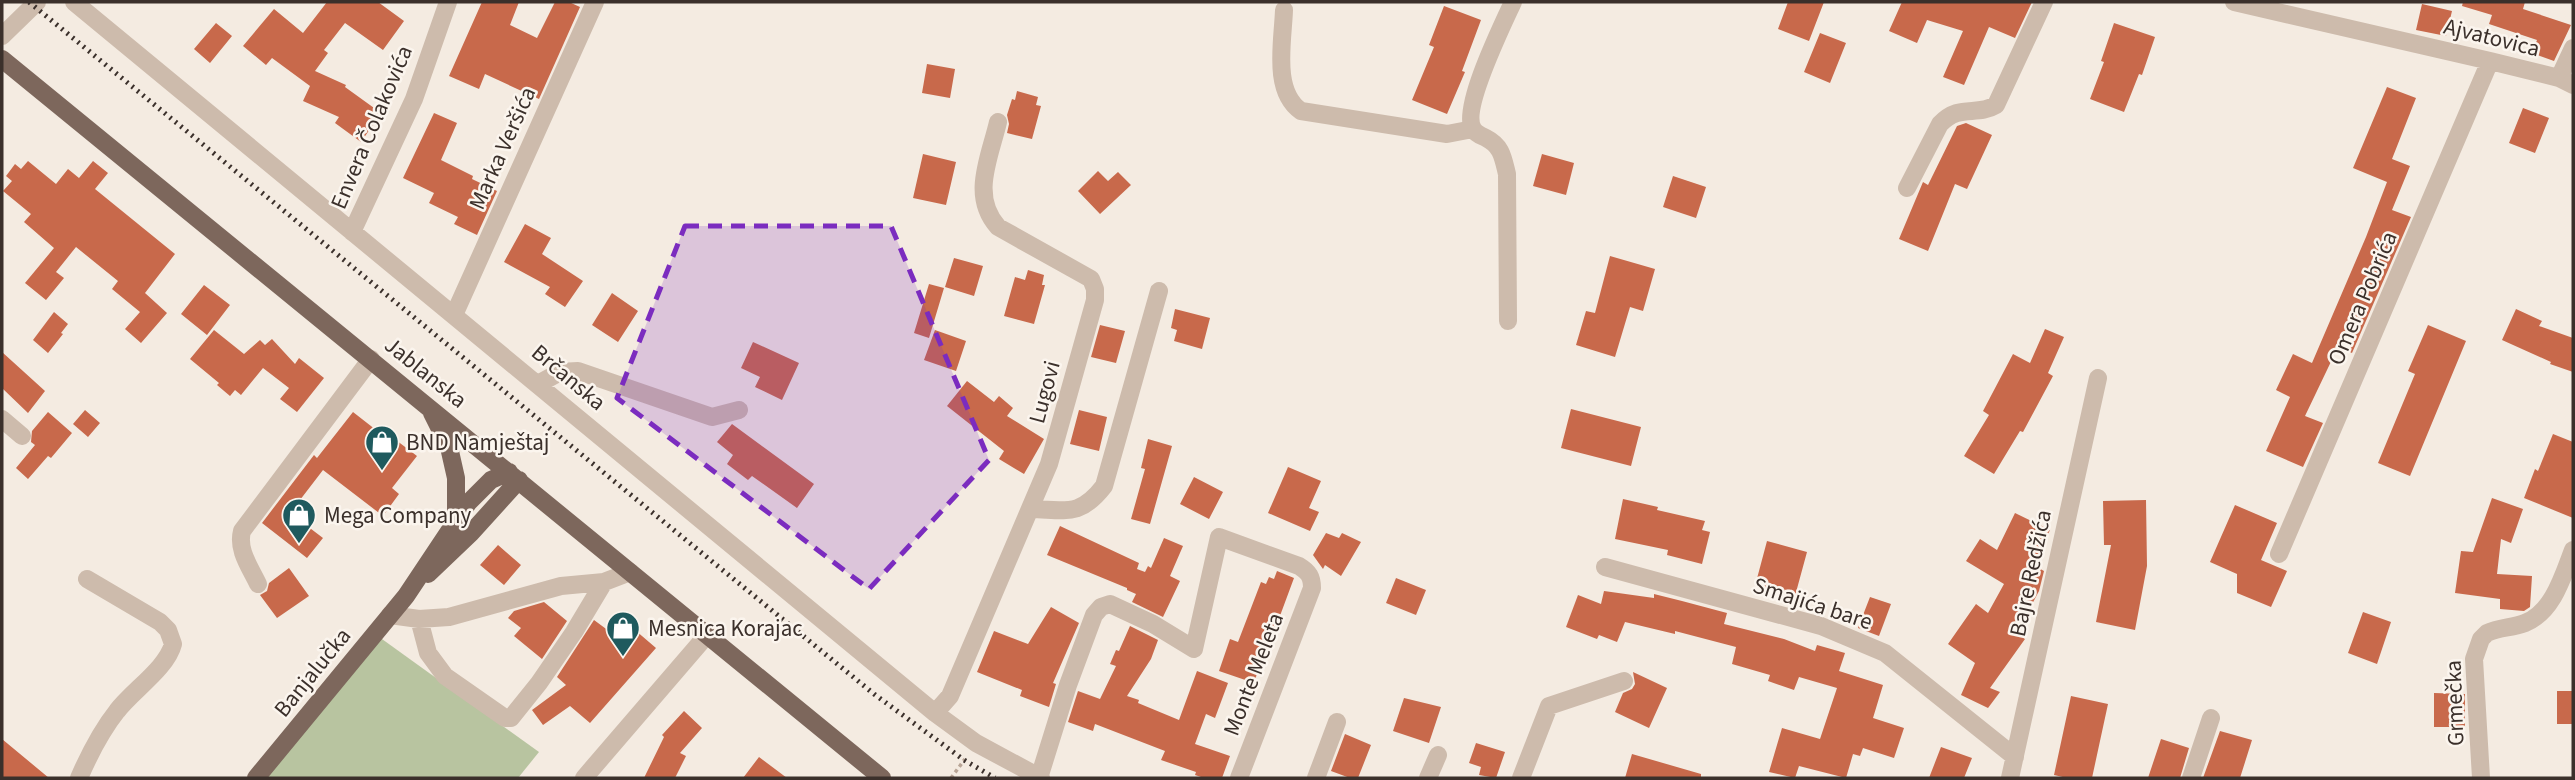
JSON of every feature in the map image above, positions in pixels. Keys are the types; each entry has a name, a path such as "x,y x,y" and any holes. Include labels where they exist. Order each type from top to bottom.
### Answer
{"main road":[{"name":"Jablanska","path":"2,59 881,778"},
{"path":"429,407 449,447 456,478 456,519"},
{"path":"406,596 456,519 483,487 498,475 514,476"},
{"path":"406,596 471,533 514,476"},
{"name":"Banjalučka","path":"256,778 406,596"}],"street":[{"name":"Brčanska","path":"74,2 935,713 976,743 1040,778"},
{"name":"Envera Čolakovića","path":"352,232 414,99 447,2"},
{"name":"Marka Veršića","path":"454,315 595,2"},
{"path":"1508,321 1507,174 1502,152 1473,129 1470,118 1476,90 1513,2"},
{"path":"1907,188 1940,124 1947,117 1963,110 1985,110 1996,105 2043,2"},
{"name":"Ajvatovica","path":"2234,2 2490,61 2566,82"},
{"path":"2,36 35,4"},
{"path":"1284,10 1282,75 1285,92 1292,105 1301,111 1447,134 1473,129"},
{"path":"2566,82 2573,48"},
{"name":"Omera Pobrića","path":"2279,554 2490,61"},
{"name":"Lugovi","path":"935,713 950,696 1049,464 1095,300 1091,279 998,227 990,218 985,208 982,186 998,122"},
{"path":"1031,509 1077,510 1092,501 1104,486 1159,291"},
{"path":"258,584 241,549 239,541 242,531 371,359"},
{"path":"538,384 560,372 578,371 712,417 739,410"},
{"name":"Bajre Redžića","path":"2010,778 2098,378"},
{"path":"2,419 22,436"},
{"name":"Monte Meleta","path":"1040,778 1068,685 1094,615 1101,607 1110,604 1153,624 1194,649 1219,537 1299,566 1308,572 1312,580 1312,588 1238,778"},
{"name":"Grmečka","path":"2481,778 2474,659 2477,648 2487,633 2523,624 2546,609 2573,550"},
{"name":"Smajića bare","path":"1605,568 1821,626 1885,653 2015,757"},
{"path":"390,615 419,619 449,617 561,586 604,582 630,572"},
{"path":"79,778 108,723 168,657 173,644 168,631 160,622 87,579"},
{"path":"419,619 428,653 446,676 505,718 511,718 574,632 604,582"},
{"path":"584,778 707,635"},
{"path":"1521,778 1549,706 1624,681"},
{"path":"2191,778 2211,718"},
{"path":"1316,778 1337,722"},
{"path":"1429,778 1438,755"}],"path":[{"path":"951,778 976,743"}],"highlighted area":[{"path":"685,226 891,226 989,460 869,589 617,398"}],"green space":[{"path":"375,634 539,752 518,778 256,778"}],"building":[{"path":"327,2 378,2 404,21 383,50 345,23 324,50 328,53 315,71 346,85 345,87 381,113 361,142 335,123 339,117 303,101 310,86 272,58 266,65 243,46 274,9 303,33"},
{"path":"482,2 519,2 510,25 537,38 555,2 569,2 580,7 539,99 485,74 479,89 449,76"},
{"path":"1788,2 1824,2 1809,41 1778,29"},
{"path":"1902,2 2032,2 2015,38 1989,27 1964,85 1943,77 1963,31 1927,20 1917,43 1889,31"},
{"path":"2463,2 2525,2 2523,9 2571,25 2554,61 2532,53 2537,40 2489,24 2492,15 2462,6"},
{"path":"2422,4 2452,11 2446,36 2416,30"},
{"path":"1444,6 1481,20 1462,71 1465,72 1447,114 1412,100 1434,47 1429,45"},
{"path":"216,23 232,36 210,63 194,49"},
{"path":"2114,23 2155,37 2142,75 2139,74 2124,112 2090,99 2104,62 2101,61"},
{"path":"1820,33 1846,43 1830,83 1804,72"},
{"path":"927,64 955,69 950,98 922,93"},
{"path":"2387,87 2416,98 2392,159 2410,166 2392,210 2411,217 2352,353 2338,347 2305,416 2323,423 2303,467 2266,451 2290,397 2276,390 2293,354 2312,363 2387,182 2353,168"},
{"path":"1017,91 1038,97 1036,105 1041,106 1032,139 1007,133 1007,115"},
{"path":"2523,108 2549,118 2535,153 2509,143"},
{"path":"434,113 457,123 441,160 497,191 477,235 454,224 458,217 429,203 434,193 403,178"},
{"path":"1966,123 1992,135 1967,189 1955,184 1928,251 1899,239 1923,182 1928,185 1957,126"},
{"path":"923,154 956,162 946,205 913,198"},
{"path":"1542,154 1574,163 1566,195 1533,186"},
{"path":"28,161 56,184 68,169 79,178 93,161 108,173 95,189 175,254 145,293 167,313 141,343 125,329 140,312 112,289 118,281 76,247 56,272 64,278 46,300 25,283 54,248 24,222 31,214 3,191 12,181 6,176 15,164 21,169"},
{"path":"1098,171 1108,181 1118,172 1131,185 1100,214 1078,191"},
{"path":"1673,176 1706,187 1696,218 1663,207"},
{"path":"525,224 551,238 542,254 583,281 565,307 545,294 550,287 504,262"},
{"path":"1610,256 1655,269 1643,311 1630,307 1615,357 1576,345 1586,311 1595,313"},
{"path":"954,258 983,266 974,296 945,287"},
{"path":"1028,270 1044,275 1042,285 1045,285 1034,324 1004,316 1015,277 1025,280"},
{"path":"929,284 944,288 929,338 914,333"},
{"path":"204,285 230,305 207,335 181,314"},
{"path":"612,293 638,311 618,342 592,325"},
{"path":"1175,309 1210,318 1202,349 1174,341 1177,330 1171,328"},
{"path":"2516,309 2542,321 2539,326 2573,338 2573,372 2550,364 2551,362 2502,340"},
{"path":"54,312 68,324 48,353 33,340"},
{"path":"1100,325 1125,331 1116,363 1091,357"},
{"path":"2428,325 2466,341 2410,476 2378,463 2415,374 2408,371"},
{"path":"2045,329 2064,337 2048,373 2053,376 2023,432 2020,431 1994,474 1964,456 1989,415 1983,411 2013,354 2030,363"},
{"path":"214,330 244,354 260,340 265,345 272,339 295,364 299,358 324,378 297,412 280,399 289,388 263,368 241,395 235,390 230,396 190,359"},
{"path":"935,330 966,341 956,371 924,360"},
{"path":"753,342 799,363 782,400 755,387 760,377 741,368"},
{"path":"2,352 45,391 28,413 2,388"},
{"path":"967,381 994,402 999,396 1013,408 1007,416 1044,439 1024,474 999,459 1004,451 947,406"},
{"path":"1571,409 1641,427 1631,466 1561,448"},
{"path":"85,410 100,423 88,437 73,424"},
{"path":"1079,410 1107,417 1099,451 1070,444"},
{"path":"48,412 72,433 51,458 48,456 28,479 16,468 35,445 31,442 32,431"},
{"path":"353,412 385,437 388,434 417,456 392,488 399,494 383,516 323,470 290,513 323,538 307,558 262,523 314,455 317,458"},
{"path":"732,424 814,484 797,508 752,476 748,480 727,464 733,455 717,442"},
{"path":"2553,434 2573,442 2573,518 2524,498"},
{"path":"1148,439 1172,446 1150,524 1131,519 1145,469 1141,468"},
{"path":"1288,467 1321,481 1309,508 1319,512 1310,531 1268,513"},
{"path":"1194,477 1223,492 1209,519 1180,504"},
{"path":"2492,498 2523,509 2511,543 2501,539 2497,574 2532,576 2530,607 2524,611 2500,609 2500,599 2455,593 2461,551 2473,552"},
{"path":"1623,499 1705,521 1702,530 1710,532 1702,564 1667,555 1668,550 1615,539"},
{"path":"2146,500 2147,566 2135,630 2096,622 2111,545 2104,545 2103,501"},
{"path":"2235,505 2277,523 2261,560 2287,571 2271,607 2237,593 2237,574 2210,562"},
{"path":"2015,513 2050,530 2033,565 2044,571 2039,591 2017,633 2025,639 1990,688 2000,692 1988,708 1961,695 1975,663 1948,644 1976,604 1988,613 2004,584 1966,561 1980,539 1997,550"},
{"path":"1060,526 1139,563 1137,569 1145,572 1148,566 1151,568 1164,538 1183,546 1170,576 1180,581 1163,617 1132,602 1136,594 1127,588 1047,555"},
{"path":"1326,533 1339,538 1342,533 1361,542 1341,576 1325,565 1323,569 1313,555"},
{"path":"1767,541 1807,552 1795,596 1755,586"},
{"path":"498,545 521,565 504,585 480,565"},
{"path":"289,568 309,596 277,618 260,595 267,591 269,583"},
{"path":"1277,571 1294,578 1274,632 1271,631 1254,683 1219,671 1230,639 1238,642 1261,582 1266,584 1269,577 1274,579"},
{"path":"1396,578 1426,590 1416,615 1386,603"},
{"path":"1604,591 1654,598 1654,594 1682,601 1727,613 1724,624 1784,639 1815,651 1817,645 1845,653 1839,671 1883,685 1873,718 1904,728 1894,758 1863,748 1860,756 1853,754 1846,778 1799,766 1795,778 1769,772 1782,728 1820,739 1837,688 1799,677 1794,690 1768,681 1770,675 1732,664 1736,647 1675,631 1675,634 1625,622 1617,642 1599,635 1597,639 1566,627 1578,595 1601,604"},
{"path":"1870,597 1891,604 1879,636 1858,628"},
{"path":"544,602 567,621 542,659 514,636 521,628 508,618 514,611"},
{"path":"1051,607 1079,623 1053,683 1056,684 1049,707 1020,696 1022,690 977,672 994,631 1028,644"},
{"path":"2363,612 2391,622 2377,664 2348,653"},
{"path":"594,620 617,637 628,624 656,648 590,723 570,706 543,725 532,710 566,685 557,677"},
{"path":"1130,626 1158,640 1151,659 1127,696 1139,700 1138,703 1179,720 1197,671 1228,683 1215,718 1206,714 1195,744 1230,756 1222,778 1195,775 1196,772 1161,760 1165,751 1095,724 1093,731 1068,722 1078,691 1100,699 1116,666 1110,664"},
{"path":"1633,672 1667,688 1649,728 1615,712 1623,693 1632,689 1635,684"},
{"path":"2557,691 2573,691 2573,724 2557,724"},
{"path":"2434,693 2465,694 2465,727 2434,727"},
{"path":"2071,696 2108,704 2092,778 2054,775"},
{"path":"1404,698 1441,707 1429,743 1393,731"},
{"path":"684,711 702,728 680,753 686,756 675,778 644,778 664,737 662,735"},
{"path":"2220,731 2252,740 2240,778 2203,778"},
{"path":"1345,734 1371,745 1358,778 1331,771"},
{"path":"2,739 49,778 2,778"},
{"path":"2161,739 2189,748 2180,778 2148,778"},
{"path":"1476,743 1505,752 1496,778 1479,775 1481,767 1469,763"},
{"path":"1941,747 1972,758 1964,778 1929,778"},
{"path":"1632,754 1701,774 1701,778 1625,778"},
{"path":"759,757 787,778 743,778"}],"railway":[{"path":"29,2 874,694 964,760 995,778"}],"place":[{"name":"BND Namještaj","path":"382,472"},
{"name":"Mega Company","path":"299,545"},
{"name":"Mesnica Korajac","path":"623,658"}]}
